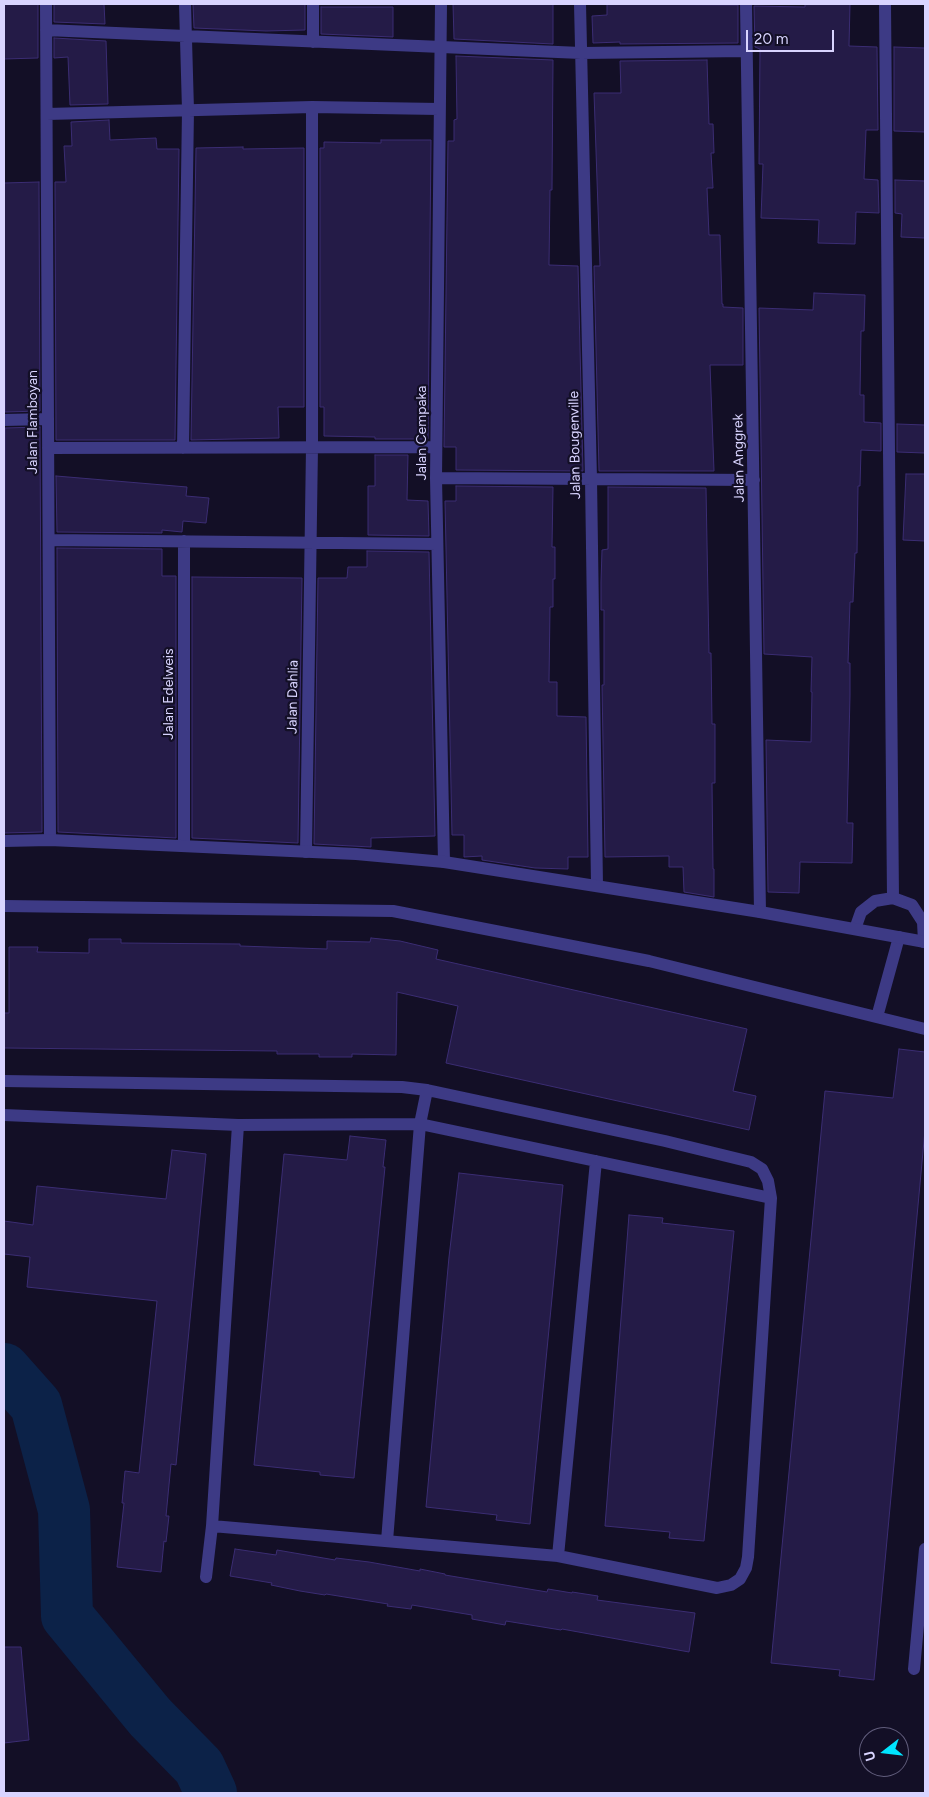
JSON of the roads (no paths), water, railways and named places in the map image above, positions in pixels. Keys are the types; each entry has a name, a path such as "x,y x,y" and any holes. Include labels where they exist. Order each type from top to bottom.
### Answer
{"street":[{"name":"Jalan Flamboyan","path":"46,4 50,840"},
{"path":"183,448 188,110 185,4"},
{"path":"313,4 313,42"},
{"name":"Jalan Cempaka","path":"441,4 436,478 444,862"},
{"name":"Jalan Bougenville","path":"580,4 591,479 597,885"},
{"name":"Jalan Anggrek","path":"746,4 760,912"},
{"path":"885,4 893,898"},
{"path":"46,30 582,54 746,51"},
{"path":"47,114 312,107 439,109"},
{"name":"Jalan Dahlia","path":"306,852 312,447 312,107"},
{"path":"4,420 48,419"},
{"path":"48,448 436,447"},
{"path":"436,478 754,480"},
{"path":"49,540 437,544"},
{"name":"Jalan Edelweis","path":"184,541 184,846"},
{"path":"4,841 50,840 356,854 444,862 760,912 855,929 899,942 924,942 923,922 912,906 893,898 875,901 868,906 861,912 855,929"},
{"path":"4,906 393,912 649,961 925,1029"},
{"path":"877,1017 899,942"},
{"path":"4,1082 402,1087 426,1090 665,1140 751,1162 762,1169 768,1181 771,1198 748,1557 746,1568 740,1578 730,1585 717,1588 558,1556 212,1526"},
{"path":"387,1541 420,1124 426,1090"},
{"path":"4,1115 238,1125 420,1124 771,1198"},
{"path":"206,1577 212,1526 238,1125"},
{"path":"558,1556 596,1161"},
{"path":"914,1669 923,1595 925,1549"}],"waterway":[{"path":"4,1369 36,1405 64,1510 67,1616 150,1717 199,1767 211,1793"}]}
